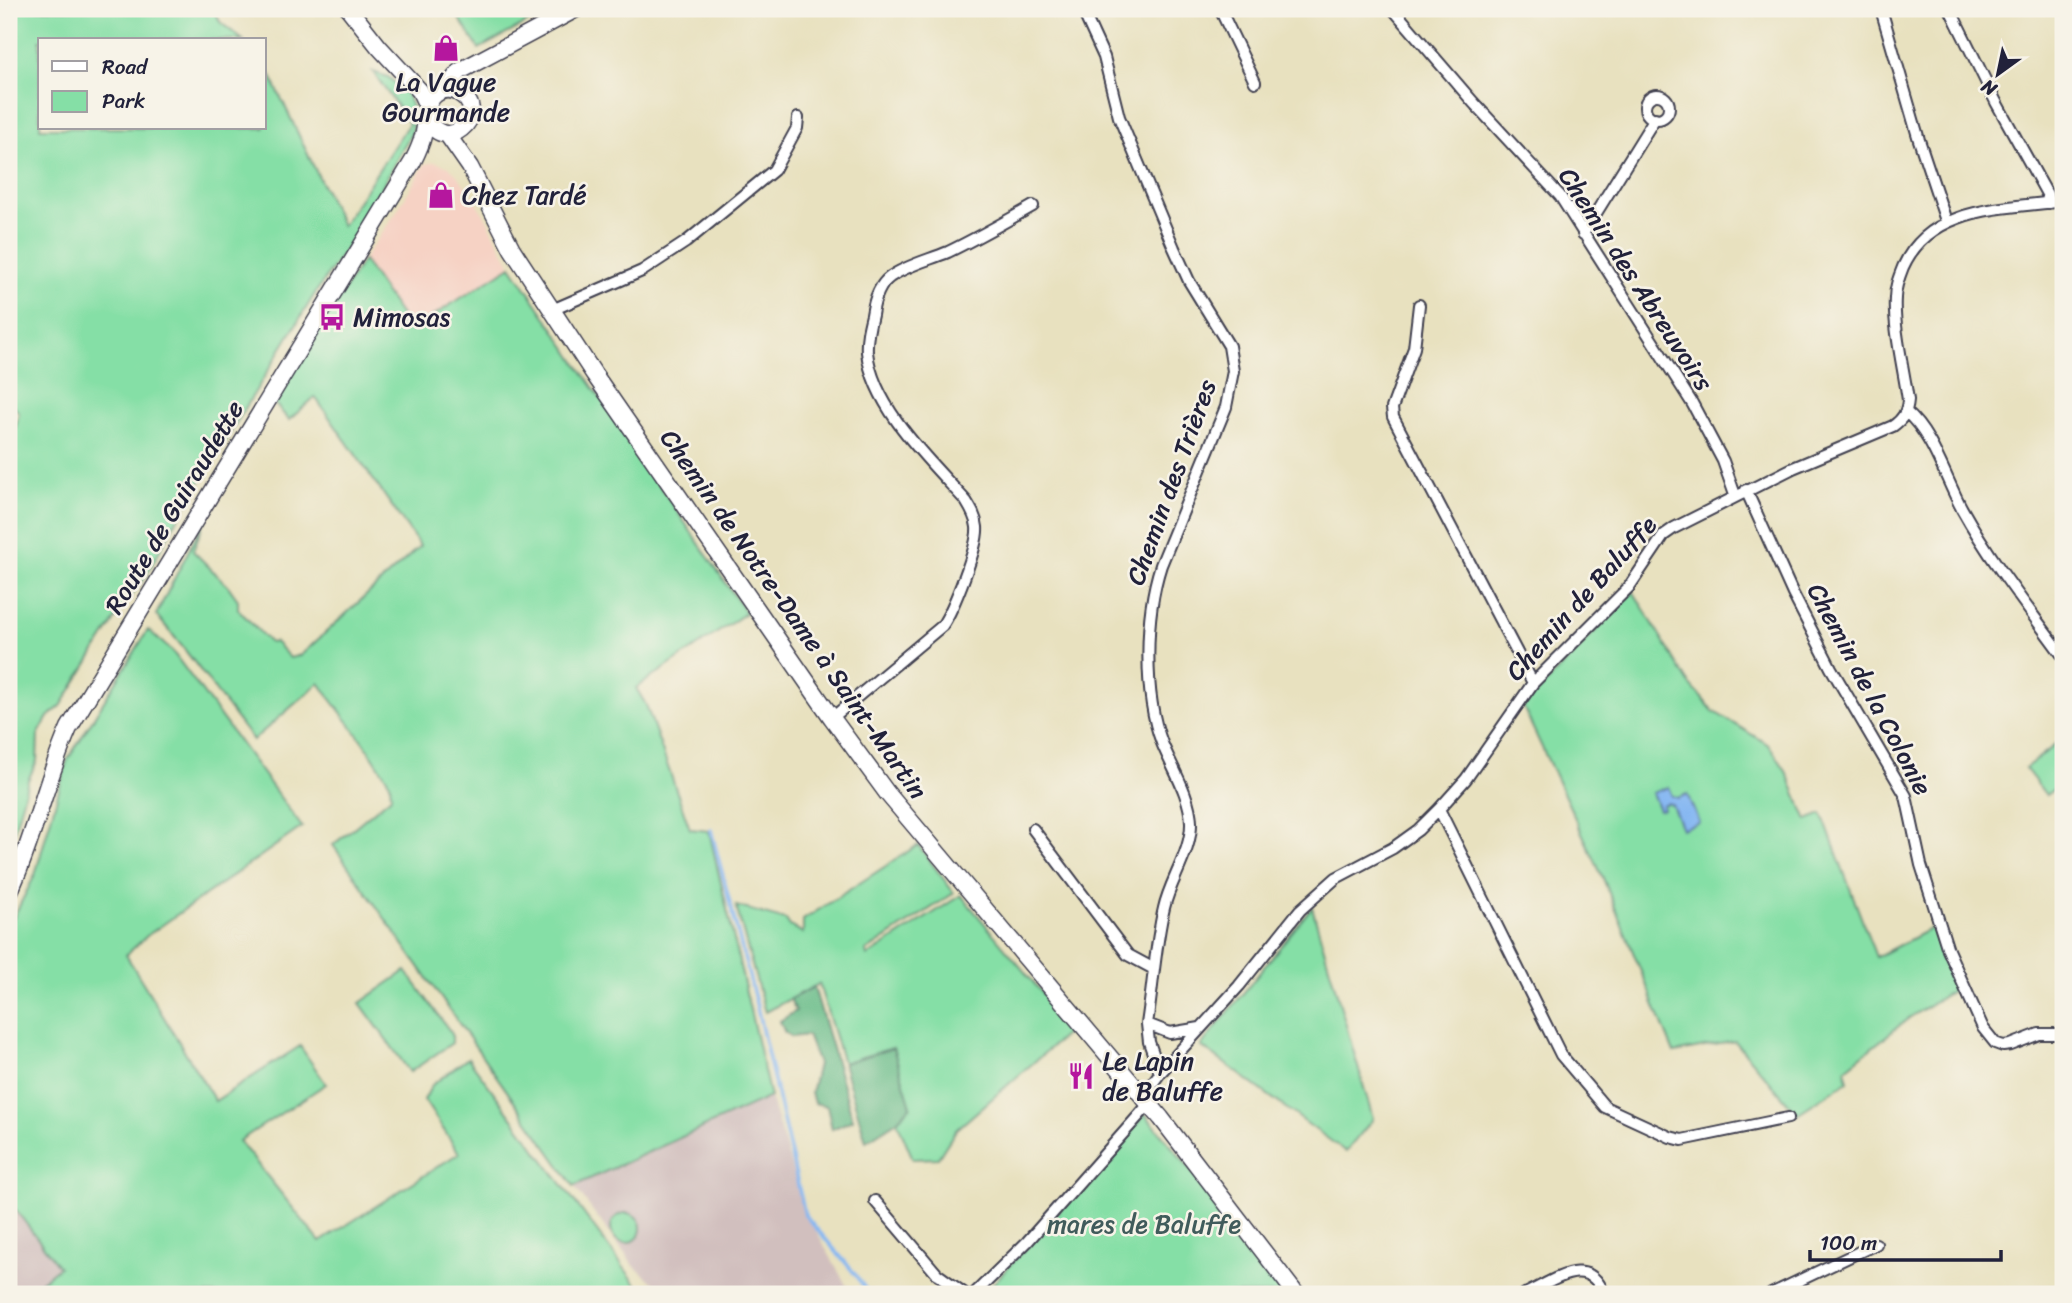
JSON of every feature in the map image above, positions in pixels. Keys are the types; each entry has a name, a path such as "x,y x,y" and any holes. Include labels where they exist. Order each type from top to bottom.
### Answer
{"street":[{"path":"349,9 405,75 420,91 431,125 445,134 463,129 471,112 469,102 463,95 455,91 443,91 405,75"},
{"path":"427,111 433,97 443,91 460,71 576,9"},
{"name":"Chemin des Trières","path":"1082,9 1104,57 1119,117 1174,248 1189,281 1225,338 1233,363 1231,389 1226,407 1161,565 1151,601 1150,683 1155,715 1161,740 1187,802 1191,823 1188,842 1163,912 1147,1024 1149,1042 1160,1073"},
{"path":"1220,9 1255,82"},
{"name":"Chemin des Abreuvoirs","path":"1392,9 1560,196 1692,403 1723,461 1735,495"},
{"path":"1881,9 1946,221"},
{"path":"1950,9 1996,102 2047,194 2049,203"},
{"path":"463,95 467,78 477,62"},
{"name":"Route de Guiraudette","path":"9,893 32,838 57,757 79,710 413,161 423,137 427,111"},
{"path":"552,310 642,271 686,242 774,170 797,128 798,118"},
{"path":"1583,234 1655,118"},
{"name":"Chemin de Notre-Dame à Saint-Martin","path":"463,129 463,143 470,167"},
{"name":"Route de Guiraudette","path":"413,161 445,134"},
{"name":"Chemin de Notre-Dame à Saint-Martin","path":"445,134 470,167 512,249 552,310 832,718 887,793 1146,1100 1296,1294"},
{"path":"2063,201 1968,214 1946,221 1926,234 1910,252 1897,287 1895,314 1908,400 1906,412 1923,430 1962,510 1996,565 2063,656"},
{"path":"832,718 942,626 951,610 977,531 974,514 966,501 898,424 874,376 867,353 867,335 878,291 890,277 956,248 1033,206"},
{"path":"1419,305 1414,348 1392,408 1393,417 1533,683"},
{"name":"Chemin de Baluffe","path":"974,1294 1027,1242 1146,1100 1160,1073 1239,986 1300,910 1336,878 1393,848 1418,830 1439,809 1466,779 1533,683 1629,587 1664,535 1735,495 1894,426 1906,412"},
{"name":"Chemin de la Colonie","path":"1746,490 1793,594 1831,668 1906,796 1921,864 1948,950 1983,1028 1995,1043 2003,1046 2039,1034 2062,1031"},
{"path":"1439,809 1561,1055 1605,1107 1682,1140 1788,1118"},
{"path":"1033,829 1128,955 1154,969"},
{"path":"1147,1024 1170,1032 1200,1028"},
{"path":"2062,1031 2063,1062"},
{"path":"875,1201 937,1274 965,1294"},
{"path":"1770,1294 1876,1244"},
{"path":"1525,1294 1567,1275 1582,1272 1597,1279 1604,1294"}],"shaded area":[{"path":"435,162 449,167 459,177 485,216 511,266 411,330 363,260 425,164"},
{"path":"770,1097 805,1211 851,1294 667,1294 635,1267 574,1186"},
{"path":"9,1200 59,1267 25,1294 9,1294"}],"green space":[{"path":"9,9 214,9 220,22 240,38 38,38 38,130 266,130 266,66 342,226 409,123 373,72 388,77 407,94 413,110 412,132 354,237 316,292 171,530 146,576 123,607 61,706 48,717 38,735 37,761 28,780 9,850 9,434 15,431 19,413 9,400"},
{"path":"453,9 552,9 479,49"},
{"path":"363,260 411,330 511,266 746,613 636,688 646,705 690,829 709,831 770,1097 574,1186 333,845 391,797 390,783 366,746 319,683 253,740 156,615 206,516 193,551 228,586 238,600 238,609 270,643 275,642 290,658 301,655 420,546 315,397 289,420 273,402"},
{"path":"1633,591 1688,682 1713,711 1769,745 1785,769 1807,820 1822,814 1876,957 1932,928 1956,988 1909,1018 1845,1069 1848,1081 1797,1114 1735,1041 1674,1053 1603,878 1523,707"},
{"path":"148,630 172,651 302,827 148,935 126,955 215,1101 300,1046 326,1084 239,1141 320,1242 459,1153 424,1100 432,1085 468,1058 639,1288 636,1294 25,1294 59,1267 9,1201 9,926 35,875 67,761"},
{"path":"2063,739 2063,782 2046,795 2025,768"},
{"path":"918,845 954,893 866,951 867,956 961,895 1072,1029 956,1130 938,1158 913,1159 897,1121 910,1106 893,1048 843,1063 819,984 765,1012 736,906 786,920 790,926 803,933 803,920"},
{"path":"1312,907 1373,1119 1346,1152 1201,1046"},
{"path":"406,971 452,1034 452,1043 410,1072 360,1003"},
{"path":"814,987 853,1120 832,1129 827,1106 814,1103 811,1093 818,1064 807,1035 792,1037 785,1033 780,1021 796,1011 790,999"},
{"path":"893,1048 911,1106 897,1121 866,1141 843,1063"},
{"name":"mares de Baluffe","path":"1145,1114 1293,1294 984,1294"},
{"path":"626,1213 637,1217 641,1228 637,1239 626,1243 615,1239 611,1228 615,1217"}],"water":[{"path":"1668,787 1672,796 1678,798 1687,794 1699,822 1682,829 1672,805 1662,805 1663,809 1659,810 1652,793"}],"waterway":[{"path":"711,830 756,1003 805,1215 869,1294"}],"place":[{"name":"La Vague Gourmande","path":"446,48"},
{"name":"Chez Tardé","path":"441,195"},
{"name":"Mimosas","path":"332,317"},
{"name":"Le Lapin de Baluffe","path":"1081,1076"}]}
